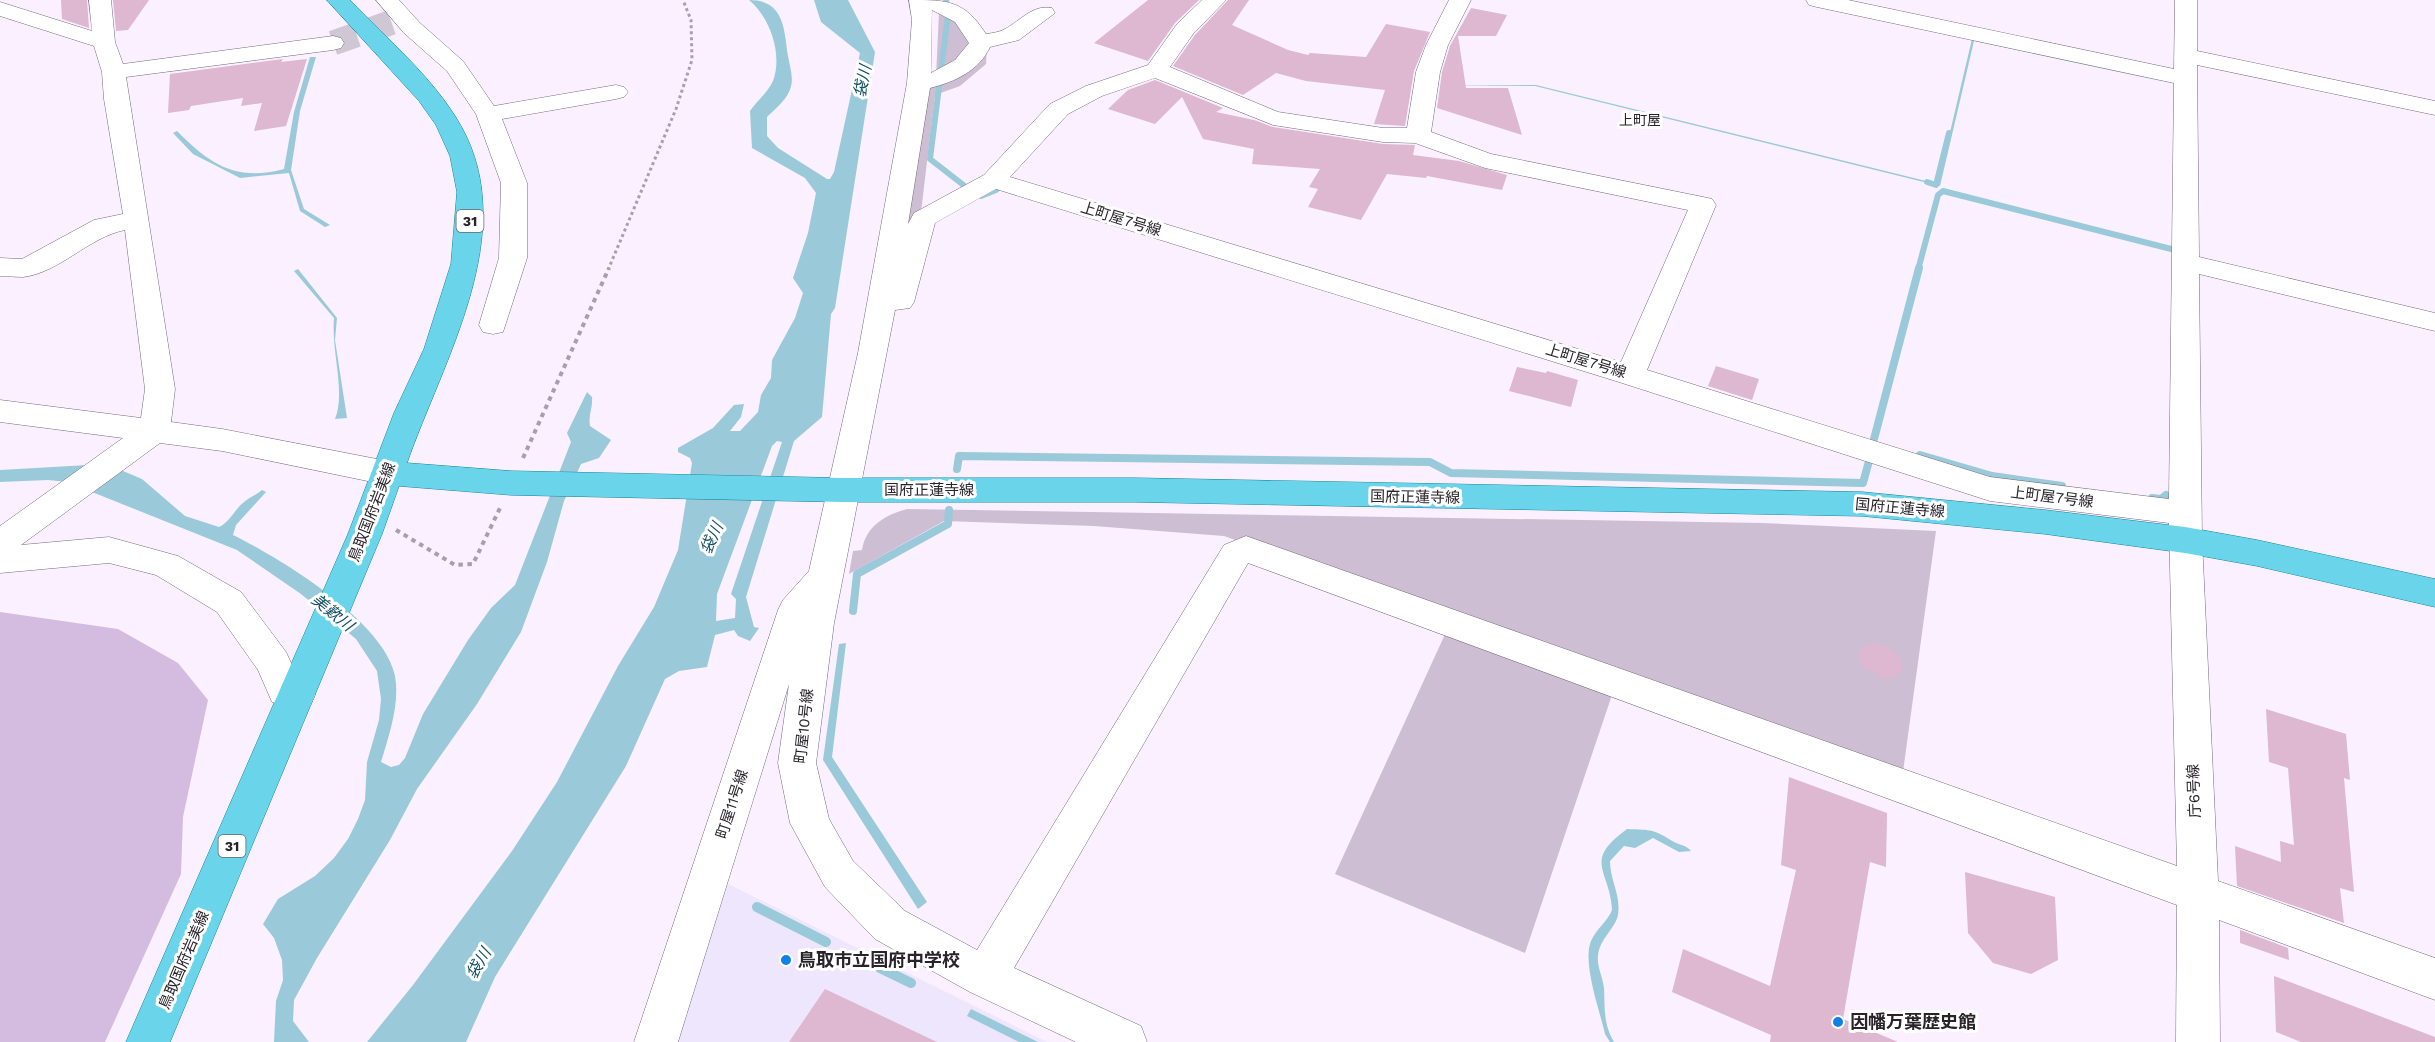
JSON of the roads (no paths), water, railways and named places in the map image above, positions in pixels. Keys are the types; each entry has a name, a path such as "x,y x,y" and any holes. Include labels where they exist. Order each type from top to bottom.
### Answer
{"main road":[{"name":"鳥取国府岩美線","path":"148,1042 369,526 409,413 438,349 465,264 470,192 463,156 448,125 428,96 338,0"},
{"name":"国府正蓮寺線","path":"387,473 521,483 842,490 1135,490 1862,504 2045,522 2185,526 2258,553 2435,593"}],"street":[{"path":"0,543 155,431 160,389 137,220 115,85 104,42 100,0"},
{"path":"919,84 940,78 963,64 978,49 980,43 968,19 943,5 920,0"},
{"name":"町屋10号線","path":"920,0 923,20 919,84 873,353 825,576 797,763 810,823 839,874 890,925 985,977 1125,1042"},
{"path":"873,353 894,322 923,219 993,180 1059,109 1094,91 1156,70 1185,29 1215,0"},
{"path":"1418,136 1428,72 1437,45 1460,0"},
{"path":"1817,0 2185,67 2435,108"},
{"name":"庁6号線","path":"2186,0 2185,526 2198,894 2198,1042"},
{"path":"396,4 412,28 455,66 488,114 514,183 513,258 493,325"},
{"path":"0,9 104,42"},
{"path":"980,43 1011,35 1044,14"},
{"path":"115,85 333,43"},
{"path":"1156,70 1273,118 1383,135 1418,136 1485,160 1703,205 1630,375"},
{"path":"488,114 616,92"},
{"name":"上町屋7号線","path":"993,180 1630,375 1990,489 2185,526"},
{"path":"0,267 31,266 103,226 137,220"},
{"path":"2184,262 2435,322"},
{"path":"0,411 222,440 387,473"},
{"path":"985,977 1236,554 1246,549 2435,979"},
{"path":"0,560 109,550 166,565 229,602 273,663 285,691 297,694"},
{"name":"町屋11号線","path":"656,1042 795,610 825,576"}],"water":[{"name":"袋川","path":"749,0 761,1 770,5 780,18 792,74 791,88 787,95 767,117 767,136 778,148 827,179 830,179 834,172 860,53 821,22 814,0 848,0 875,52 835,308 831,314 822,417 794,441 746,597 754,627 759,628 750,641 738,636 734,630 715,635 707,667 679,671 665,679 626,766 495,977 466,1042 367,1042 413,985 512,851 557,782 618,666 654,607 678,550 692,463 690,458 678,452 678,448 713,428 734,405 744,404 741,417 730,431 740,431 758,412 761,395 771,378 772,360 795,318 803,293 793,278 808,233 816,193 805,178 752,148 750,111 768,89 776,71 773,37 756,7","holes":["777,441 782,442 731,594 736,599 735,618 716,621 717,594 772,446"]},
{"path":"1972,39 2175,84 1974,41 1940,186 1535,86 1437,86 1536,85 1938,183"},
{"path":"310,57 316,57 300,111 291,170 304,209 330,225 325,227 300,211 289,173 240,178 193,154 173,133 177,131 201,153 224,167 251,173 284,169 294,112"},
{"path":"298,269 337,318 335,340 347,418 335,419 339,384 334,344 334,318 294,271"},
{"name":"美歎川","path":"587,392 592,397 590,426 611,440 599,458 581,464 564,501 547,562 521,632 477,704 417,789 390,840 317,958 294,1000 293,1021 309,1042 274,1042 276,1001 283,980 282,960 274,938 263,924 278,899 315,876 334,858 348,839 358,819 365,800 367,762 379,720 381,699 377,671 356,639 301,594 237,550 67,482 48,480 0,482 0,470 88,465 123,471 142,479 185,516 219,527 227,522 246,500 262,490 266,492 236,525 233,535 277,559 328,594 372,634 387,655 395,676 396,697 393,719 381,762 391,767 399,765 405,758 423,714 468,640 491,608 515,585 571,442 567,433"},
{"path":"846,643 832,757 927,902 918,909 823,760 839,644"},
{"path":"1627,829 1657,832 1691,851 1679,852 1653,838 1635,848 1624,846 1610,861 1619,907 1615,923 1602,943 1598,958 1604,988 1606,1022 1614,1042 1610,1042 1605,1034 1590,974 1589,950 1593,937 1612,910 1602,858 1613,840"},
{"path":"971,1009 1038,1042 1019,1042 967,1016"}],"waterway":[{"path":"946,0 948,15 930,159 966,187"},
{"path":"1927,182 1936,185 1949,133"},
{"path":"981,196 996,190"},
{"path":"1918,270 1938,195 1943,191 2183,252"},
{"path":"1874,439 1919,268"},
{"path":"1920,455 1992,476 2062,486"},
{"path":"957,469 959,456 1430,462 1451,473 1863,483 1869,461"},
{"path":"2152,498 2161,499 2166,495"},
{"path":"853,611 857,574 948,524 949,510"},
{"path":"757,907 826,942"},
{"path":"880,968 911,983"}],"tunnel":[{"path":"333,43 404,18"}],"place":[{"name":"鳥取市立国府中学校","path":"786,960"},
{"name":"因幡万葉歴史館","path":"1838,1022"}],"district":[{"name":"上町屋","path":"1640,120"}]}
